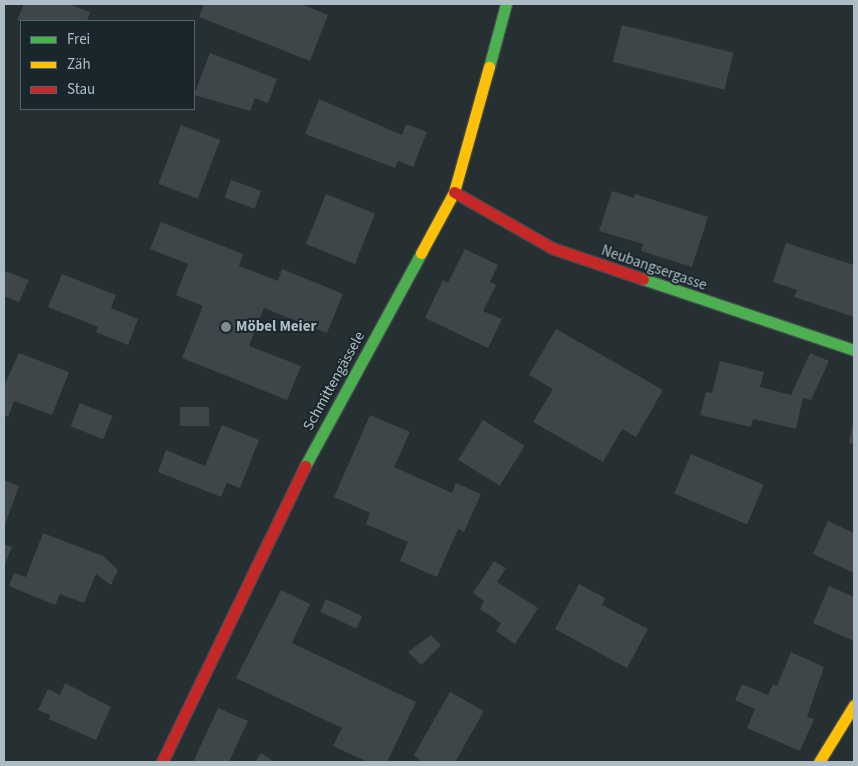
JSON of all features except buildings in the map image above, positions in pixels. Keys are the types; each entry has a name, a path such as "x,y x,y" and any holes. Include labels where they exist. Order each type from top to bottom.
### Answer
{"street":[{"name":"Schmittengässele","path":"162,762 301,472 454,192 506,4"},
{"name":"Neubangsergasse","path":"454,192 552,248 854,350"},
{"path":"818,762 854,704"}],"traffic: fast":[{"path":"489,67 506,4"},
{"path":"305,466 421,253"},
{"path":"643,279 854,350"}],"traffic: slow":[{"path":"421,253 454,192 489,67"},
{"path":"819,762 854,705"}],"traffic: jam":[{"path":"454,192 552,248 643,279"},
{"path":"162,762 305,466"}],"place":[{"name":"Möbel Meier","path":"226,327"}]}
